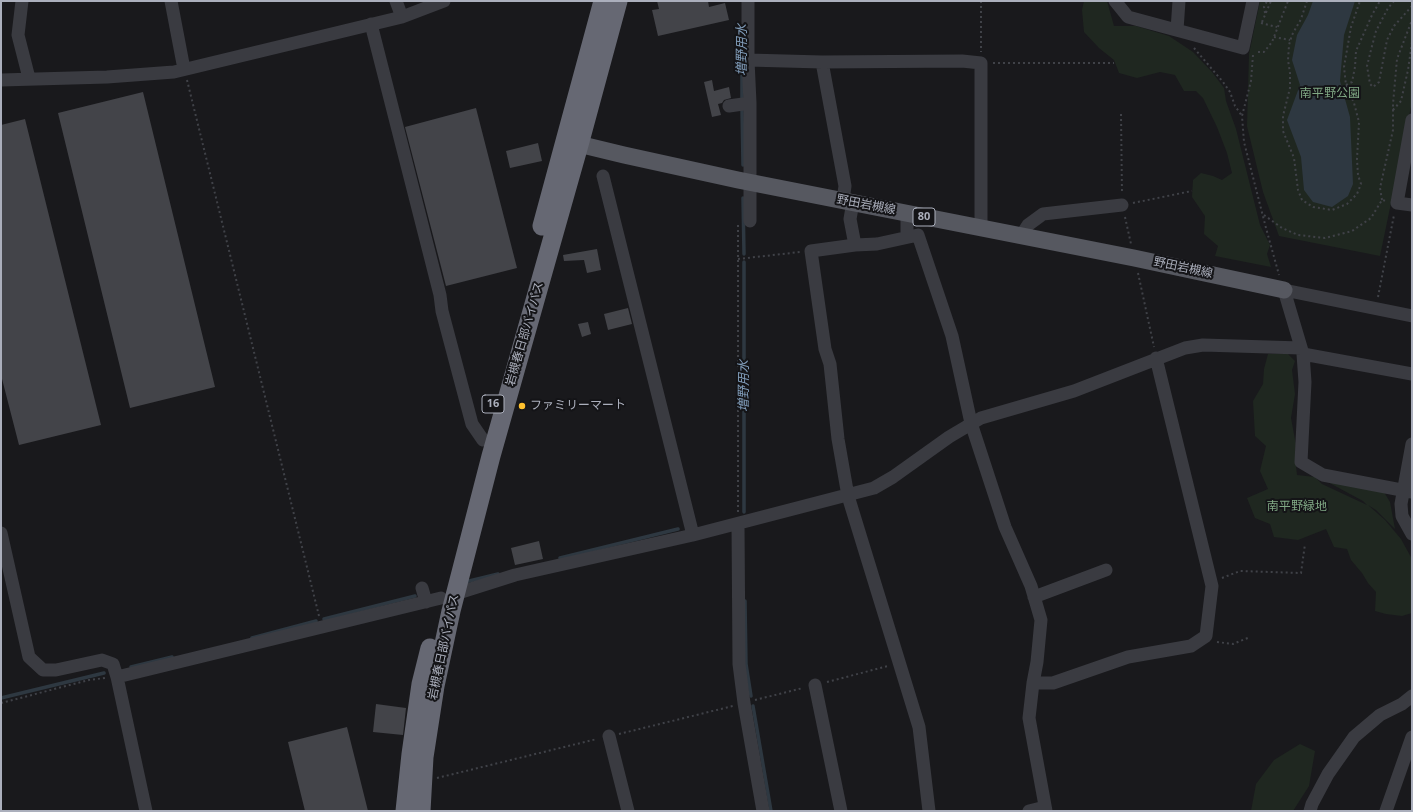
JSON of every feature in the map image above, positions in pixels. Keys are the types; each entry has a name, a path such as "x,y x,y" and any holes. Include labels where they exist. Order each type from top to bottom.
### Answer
{"highway":[{"name":"岩槻春日部バイパス","path":"421,811 424,756 435,686 441,598 491,456 572,143 603,1"},
{"name":"岩槻春日部バイパス","path":"405,811 421,684 441,598 483,440 572,143 618,1"}],"main road":[{"name":"野田岩槻線","path":"572,143 750,182 1134,258 1284,290"}],"street":[{"path":"22,1 18,35 29,78"},
{"path":"171,1 184,69"},
{"path":"396,1 402,17"},
{"path":"1,80 29,78 107,77 174,72 402,17 444,1"},
{"path":"744,220 750,182 748,1"},
{"path":"1115,1 1128,17 1243,48 1254,1"},
{"path":"1177,30 1179,1"},
{"path":"372,24 438,287 442,311 472,424 483,440"},
{"path":"748,60 822,62 962,61 981,63 981,228"},
{"path":"822,62 855,246"},
{"path":"728,106 750,103"},
{"path":"1412,120 1397,203 1412,206"},
{"path":"603,176 693,535"},
{"path":"1021,236 1028,225 1043,214 1122,205"},
{"path":"907,213 907,237"},
{"path":"929,811 919,727 848,496 838,439 830,364 825,349 811,251 877,244 918,235 952,336 971,423 1005,527 1031,586 1041,620 1029,718 1046,809 1029,811"},
{"path":"1408,491 1323,475 1301,462 1305,382 1302,351 1284,290 1412,316"},
{"path":"117,677 441,598 515,575 693,535 848,496 874,488 893,477 971,423 992,414 1074,391 1185,348 1203,344 1302,351 1412,374"},
{"path":"1033,684 1053,683 1128,657 1191,646 1206,636 1212,586 1156,358"},
{"path":"1412,444 1408,491 1401,504 1402,516 1412,534"},
{"path":"738,524 739,664 744,703 763,811"},
{"path":"1,533 29,657 43,670 56,670 102,660 113,664 146,811"},
{"path":"1034,597 1106,570"},
{"path":"422,588 441,598"},
{"path":"815,685 841,811"},
{"path":"1310,811 1312,804 1328,774 1354,737 1380,715 1402,704 1412,696"},
{"path":"609,736 628,811"},
{"path":"1386,811 1412,737"}],"path":[{"path":"981,1 981,63 1114,62"},
{"path":"1265,14 1264,7 1267,1"},
{"path":"1271,1 1261,23 1277,27"},
{"path":"1258,52 1264,52 1274,37 1288,1"},
{"path":"1307,1 1303,14 1291,40 1288,60 1290,88 1283,116 1283,131 1294,158 1298,190 1302,200 1313,207 1332,210 1347,204 1357,194 1361,184 1358,175 1358,122 1354,103 1346,85 1344,66 1351,27 1360,1"},
{"path":"1346,85 1352,82 1356,51 1380,1"},
{"path":"1394,1 1388,8 1376,32 1367,66 1370,84 1373,87 1379,82 1387,40 1394,26 1412,6"},
{"path":"1262,213 1265,217 1282,228 1298,235 1325,238 1352,232 1371,218 1382,200 1380,188 1393,130 1397,59 1412,20"},
{"path":"1274,37 1291,40"},
{"path":"1393,110 1401,101 1412,42"},
{"path":"1192,46 1223,82 1230,92 1235,106 1242,116"},
{"path":"1253,50 1251,81 1242,116 1244,142 1266,228 1284,290"},
{"path":"184,69 322,628"},
{"path":"1121,114 1122,205 1156,358"},
{"path":"1122,205 1192,191"},
{"path":"1375,309 1397,203 1382,200"},
{"path":"738,524 738,259 744,220"},
{"path":"738,259 811,251"},
{"path":"1212,586 1218,580 1240,572 1301,573 1304,544"},
{"path":"1199,640 1233,644 1250,637"},
{"path":"1,703 89,680 117,677"},
{"path":"422,782 744,703"}],"green space":[{"path":"1084,1 1107,1 1114,26 1136,26 1169,36 1193,52 1212,72 1224,88 1226,101 1236,129 1260,225 1270,245 1267,254 1271,267 1215,256 1218,246 1204,234 1205,216 1192,197 1193,180 1201,173 1222,180 1232,173 1227,153 1217,127 1203,98 1196,91 1184,91 1175,75 1160,72 1137,78 1119,73 1114,60 1099,48 1084,32 1082,10"},
{"name":"南平野公園","path":"1260,1 1412,1 1412,102 1380,256 1279,236 1263,192 1247,126 1249,54"},
{"name":"南平野緑地","path":"1268,354 1288,354 1295,361 1292,370 1295,394 1291,418 1296,445 1295,457 1297,475 1315,477 1322,484 1367,505 1363,501 1324,480 1384,492 1390,502 1395,529 1376,510 1368,505 1385,520 1401,539 1412,559 1412,613 1402,616 1375,611 1376,592 1351,560 1347,549 1334,547 1326,529 1298,540 1274,537 1270,524 1255,518 1247,498 1268,489 1260,471 1266,446 1255,436 1253,401 1263,384 1264,369"},
{"path":"1300,744 1315,751 1309,786 1293,811 1251,811 1256,784 1274,760"}],"shaded area":[{"path":"1313,1 1355,1 1344,35 1340,81 1350,117 1353,184 1348,196 1332,207 1313,202 1304,190 1301,157 1287,120 1300,85 1292,60 1297,35 1308,15"}],"building":[{"path":"657,1 708,1 709,7 725,3 729,20 658,36 652,10 659,9"},
{"path":"712,80 714,91 729,87 731,98 718,104 721,115 712,117 704,82"},
{"path":"143,92 215,387 130,408 58,113"},
{"path":"476,108 517,268 446,286 405,127"},
{"path":"25,119 101,425 19,445 1,375 1,125"},
{"path":"538,143 542,161 510,168 506,151"},
{"path":"597,249 601,270 587,273 584,260 564,261 563,255"},
{"path":"628,308 632,324 608,330 604,314"},
{"path":"588,322 591,334 582,337 578,324"},
{"path":"539,541 543,559 515,565 511,548"},
{"path":"376,704 406,708 403,735 373,732"},
{"path":"347,727 368,811 305,811 288,742"}],"waterway":[{"name":"増野用水","path":"742,66 742,99"},
{"name":"増野用水","path":"742,109 743,165"},
{"name":"増野用水","path":"743,198 744,254"},
{"name":"増野用水","path":"744,262 744,512"},
{"path":"560,558 678,529"},
{"path":"465,582 498,574"},
{"path":"324,619 415,596"},
{"path":"745,601 746,664 751,696"},
{"path":"252,638 316,621"},
{"path":"131,667 172,657"},
{"path":"1,698 104,673"},
{"path":"753,706 771,811"}],"place":[{"name":"ファミリーマート","path":"522,406"}]}
